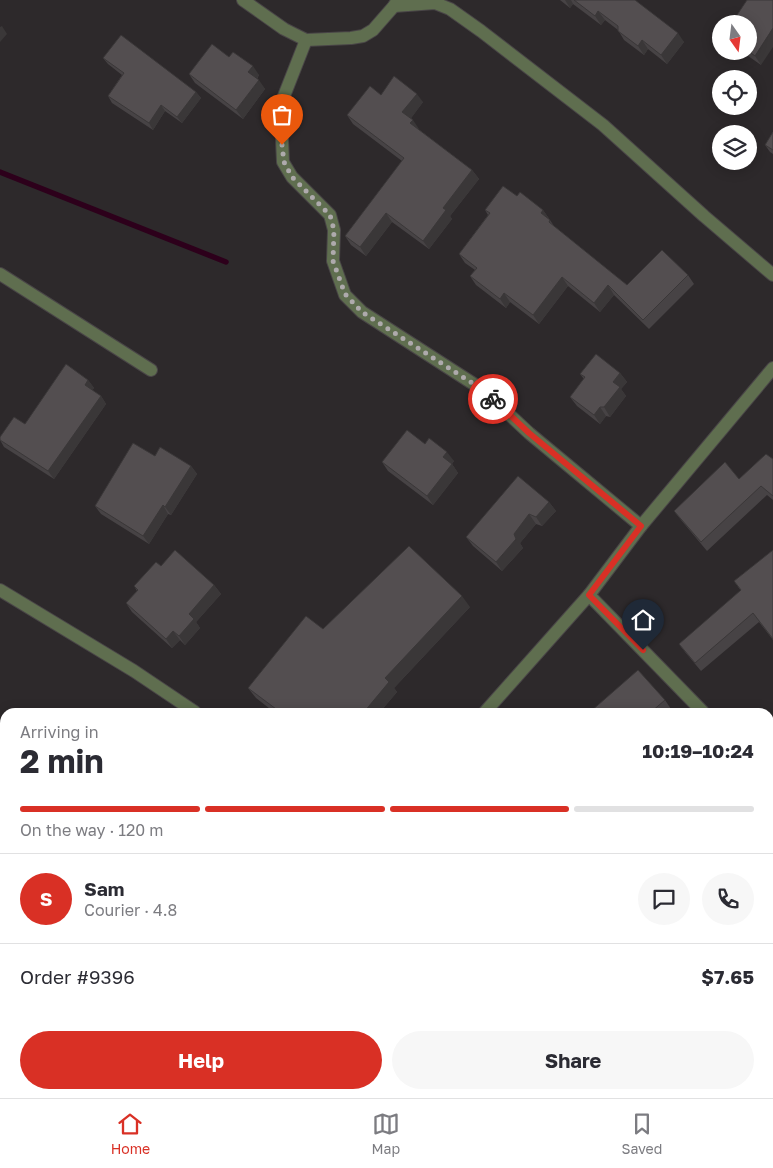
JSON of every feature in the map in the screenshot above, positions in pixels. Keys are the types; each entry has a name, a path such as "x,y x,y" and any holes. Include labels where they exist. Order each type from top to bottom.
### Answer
{"street":[{"path":"243,0 284,30 306,40 363,36 373,30 396,3 448,4 603,125 773,275"},
{"path":"306,40 284,96 281,116 284,162 292,177 330,215 334,230 333,261 345,294 362,312 483,390 529,433 641,526"},
{"path":"0,274 151,370"},
{"path":"489,708 589,595 641,526 773,368"},
{"path":"0,590 134,671 189,708"},
{"path":"589,595 698,708"}],"building":[{"path":"574,0 635,0 678,33 661,55 642,40 638,46 618,31 618,26 598,11 595,16"},
{"path":"747,0 773,0 773,28 758,51 758,15 737,15"},
{"path":"121,35 196,92 177,117 161,105 149,123 108,96 124,73 103,58"},
{"path":"212,44 229,57 233,52 253,66 248,72 259,80 236,110 189,74"},
{"path":"394,76 417,94 402,112 413,120 410,123 472,170 443,208 446,210 423,241 386,213 360,247 345,236 404,158 347,115 370,86 381,95"},
{"path":"773,132 773,150 765,145"},
{"path":"503,186 517,196 520,192 543,210 541,213 550,220 549,222 627,285 662,250 688,275 643,320 608,285 594,303 562,277 533,315 504,293 500,299 470,276 477,268 459,254 490,213 485,210"},
{"path":"596,354 620,373 613,382 620,387 604,407 600,407 594,415 570,397 585,377 580,374"},
{"path":"66,364 88,380 85,385 101,396 48,471 0,440 0,437 14,417 25,424"},
{"path":"407,430 425,444 429,438 447,452 443,457 452,464 427,496 382,462"},
{"path":"133,443 155,456 160,447 191,466 165,507 163,505 143,536 95,506"},
{"path":"766,454 773,459 773,496 761,486 701,542 674,511 725,462 739,479"},
{"path":"518,476 549,502 536,517 529,514 514,534 516,539 496,562 466,537"},
{"path":"409,546 462,596 385,678 389,682 367,708 275,708 248,688 306,616 323,629"},
{"path":"175,550 214,585 189,614 194,619 179,636 173,631 166,639 126,603 138,590 134,586 156,562 161,566"},
{"path":"773,550 773,639 753,613 695,663 679,644 741,590 734,581"},
{"path":"638,670 665,700 656,708 595,708"}],"waterway":[{"path":"0,172 226,262"}],"way so far":[{"path":"282,145 284,162 292,177 320,203 333,221 333,261 345,294 362,312 483,390 493,399"}],"route":[{"path":"493,399 529,433 641,526 589,595 643,650"}]}
